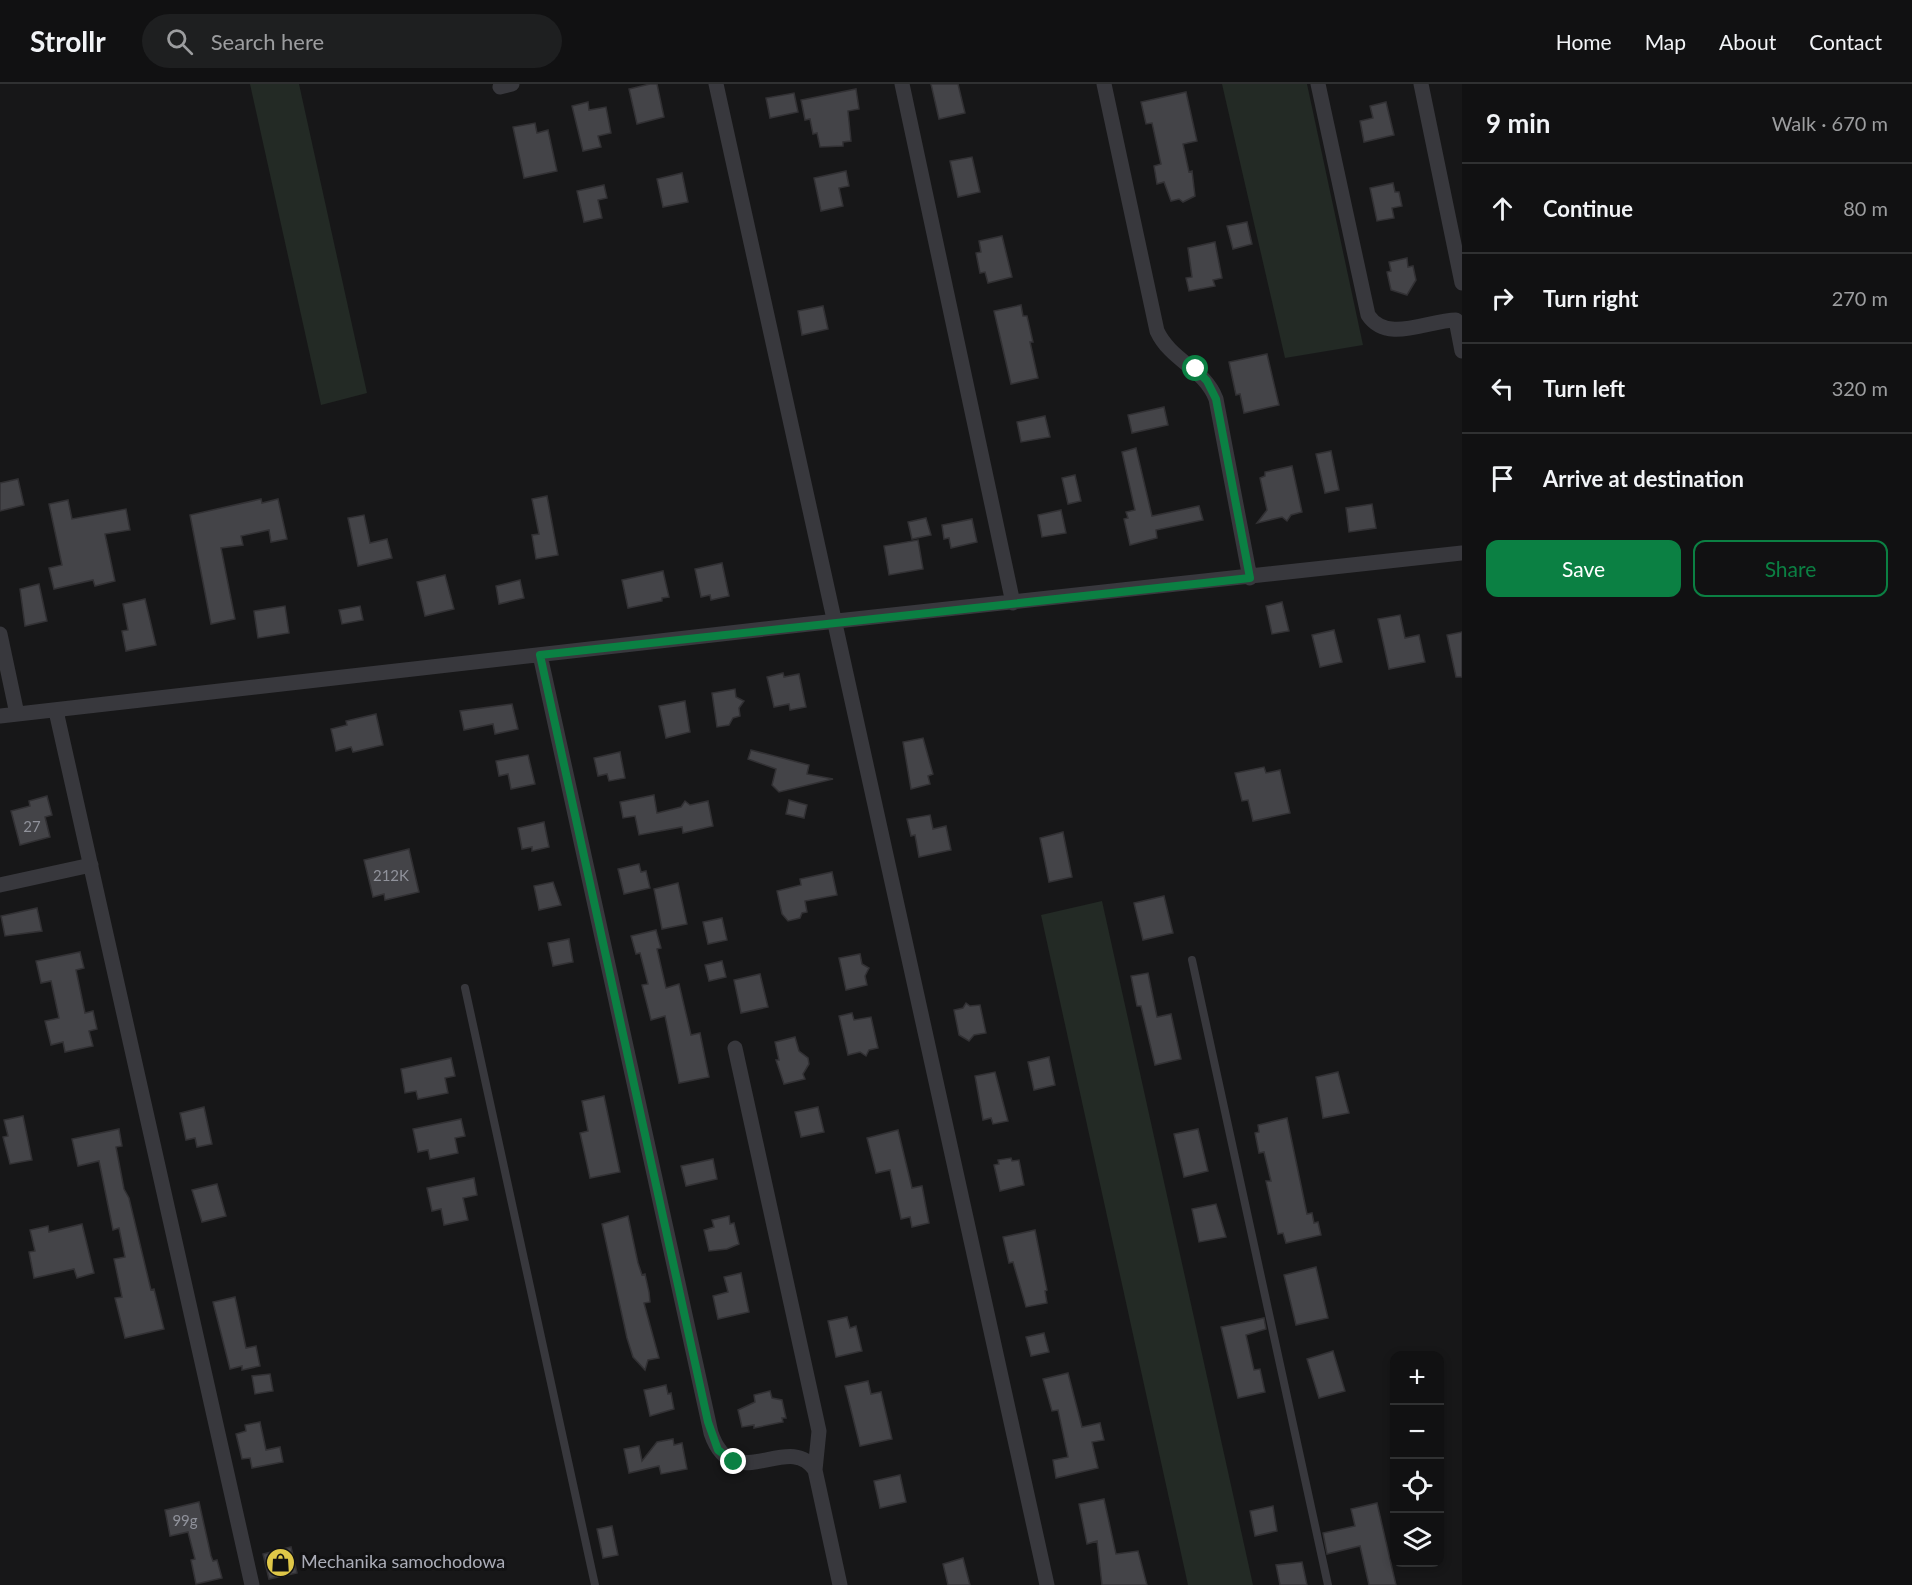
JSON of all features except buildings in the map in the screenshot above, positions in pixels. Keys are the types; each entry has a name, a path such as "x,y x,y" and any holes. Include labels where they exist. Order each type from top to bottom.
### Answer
{"street":[{"path":"716,84 1047,1585"},
{"path":"902,84 1013,603"},
{"path":"1104,84 1157,331 1173,355 1202,375 1216,399 1250,578"},
{"path":"1318,84 1368,315 1379,327 1392,331 1459,317 1462,351"},
{"path":"1421,84 1462,283"},
{"path":"0,716 1462,554"},
{"path":"0,634 17,714"},
{"path":"540,655 714,1442 723,1455 734,1462 750,1463 787,1457 807,1461 815,1470"},
{"path":"56,711 252,1585"},
{"path":"0,885 91,865"},
{"path":"735,1048 819,1431 815,1470 840,1585"}],"lane":[{"path":"1192,960 1328,1585"},
{"path":"465,988 595,1585"}],"shaded area":[{"path":"250,84 299,84 367,393 321,405"},
{"path":"1222,84 1307,84 1363,345 1285,358"},
{"path":"1102,901 1253,1585 1188,1585 1041,915"}],"place":[{"name":"Mechanika samochodowa","path":"280,1562"}],"route":[{"path":"734,1462 718,1450 708,1422 540,655 1250,578 1216,399 1212,388 1196,369"}]}
